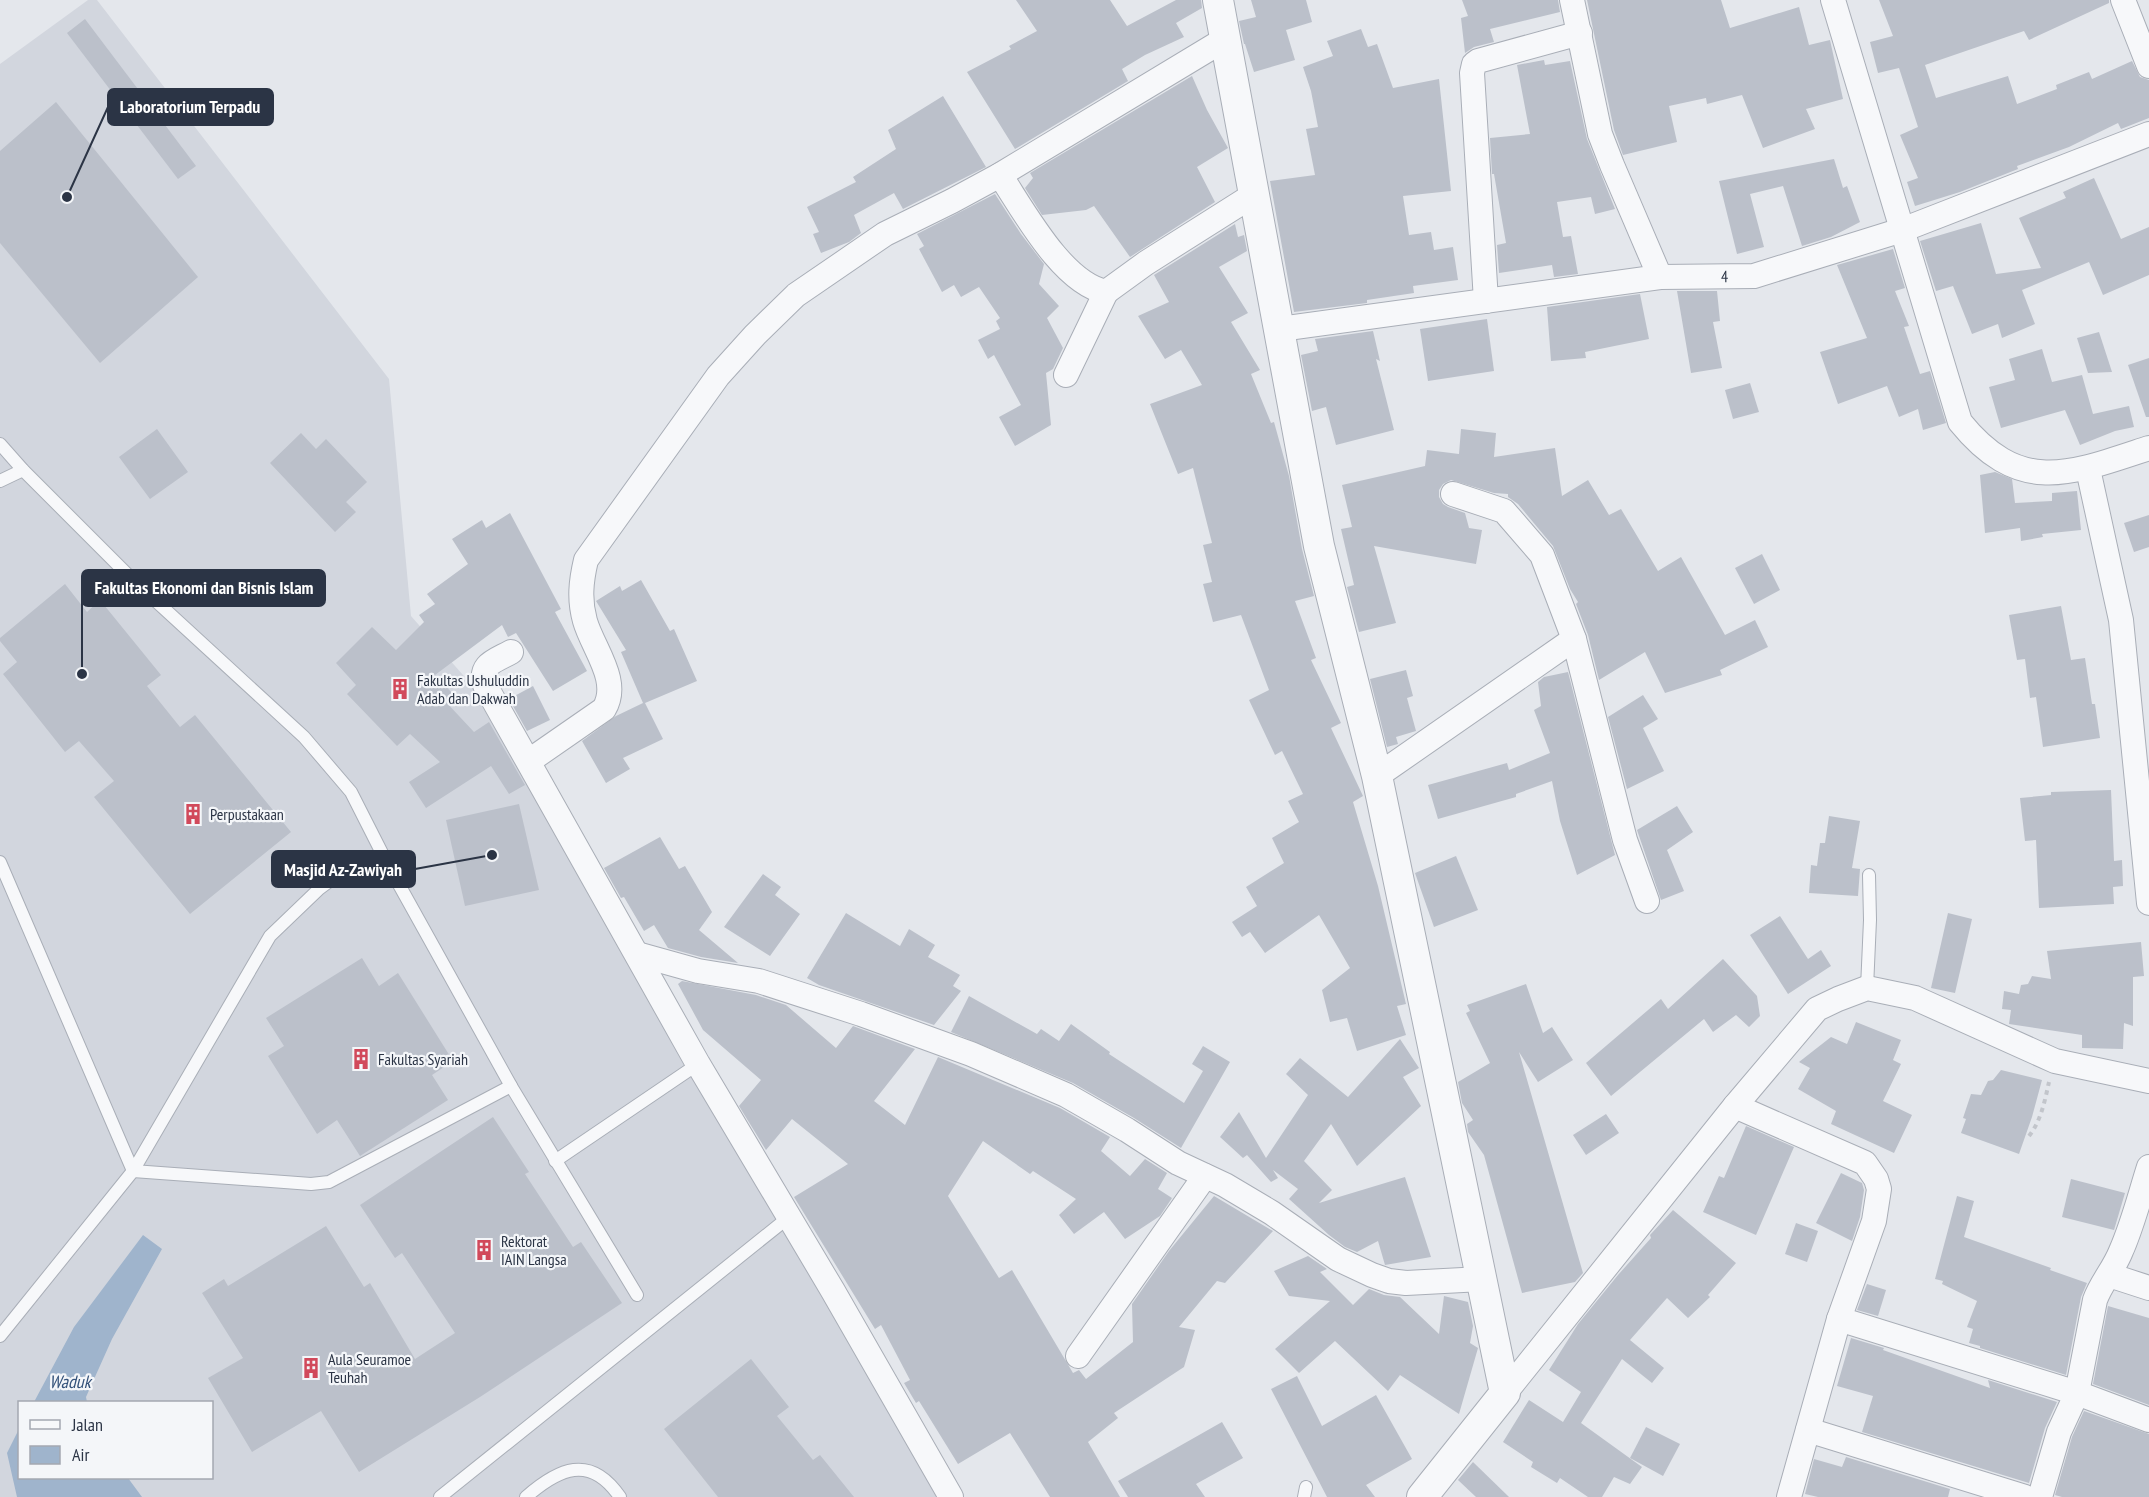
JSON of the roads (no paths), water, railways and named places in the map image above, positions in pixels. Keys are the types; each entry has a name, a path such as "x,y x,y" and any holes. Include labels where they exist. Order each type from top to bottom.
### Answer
{"street":[{"path":"1218,0 1227,38 1319,546 1377,776 1505,1393"},
{"path":"1572,0 1600,134 1660,278"},
{"path":"1833,0 1960,422 1991,454 2025,471 2046,473 2088,469 2149,448"},
{"path":"2123,0 2149,66"},
{"path":"1486,301 1472,73 1474,64 1580,33"},
{"path":"529,761 604,709 610,700 611,690 604,668 584,619 580,588 586,560 718,376 754,335 796,296 885,234 1000,175 1227,38"},
{"name":"4","path":"1280,329 1660,278 1754,276 1902,230 2149,134"},
{"path":"1000,175 1062,265 1086,285 1106,292"},
{"path":"1066,375 1106,292 1146,263 1255,194"},
{"path":"2088,469 2121,620 2147,845 2149,903"},
{"path":"1453,494 1504,511 1542,555 1574,639 1625,840 1647,901"},
{"path":"1377,776 1574,639"},
{"path":"511,652 486,667 483,676 485,685 698,1064 872,1357 951,1497"},
{"path":"637,954 698,970 759,981 861,1014 971,1054 1066,1095 1178,1163 1272,1213 1338,1259 1372,1275 1389,1281 1406,1283 1482,1280"},
{"path":"1422,1497 1734,1106 1817,1010 1867,988 1915,998 2055,1061 2149,1081"},
{"path":"1734,1106 1865,1163 1876,1179 1879,1189 1874,1221 1839,1319 1789,1497"},
{"path":"2040,1497 2059,1432 2077,1393 2095,1300 2122,1250 2149,1167"},
{"path":"1078,1356 1205,1176"},
{"path":"2109,1275 2149,1288"},
{"path":"1839,1319 2077,1393 2149,1420"},
{"path":"1808,1430 2025,1497"}],"lane":[{"path":"0,444 133,580 304,737 351,792 387,863 511,1086 637,1295"},
{"path":"0,481 23,470"},
{"path":"0,1336 133,1171 270,936 319,889 358,860 387,863"},
{"path":"0,861 133,1171"},
{"path":"1867,988 1869,875"},
{"path":"555,1161 698,1064"},
{"path":"133,1171 311,1184 329,1182 511,1086"},
{"path":"440,1497 789,1217"},
{"path":"526,1497 545,1480 562,1471 582,1469 598,1476 620,1497"}],"water":[{"name":"Waduk","path":"143,1235 162,1249 112,1339 86,1397 87,1401 35,1401 74,1327"},
{"name":"Waduk","path":"18,1431 18,1479 129,1479 142,1497 17,1497 7,1453"}],"place":[{"name":"Laboratorium Terpadu","path":"67,197"},
{"name":"Fakultas Ekonomi dan Bisnis Islam","path":"82,674"},
{"name":"Fakultas Ushuluddin Adab dan Dakwah","path":"400,689"},
{"name":"Perpustakaan","path":"193,814"},
{"name":"Masjid Az-Zawiyah","path":"492,855"},
{"name":"Fakultas Syariah","path":"361,1059"},
{"name":"Rektorat IAIN Langsa","path":"484,1250"},
{"name":"Aula Seuramoe Teuhah","path":"311,1368"}]}
